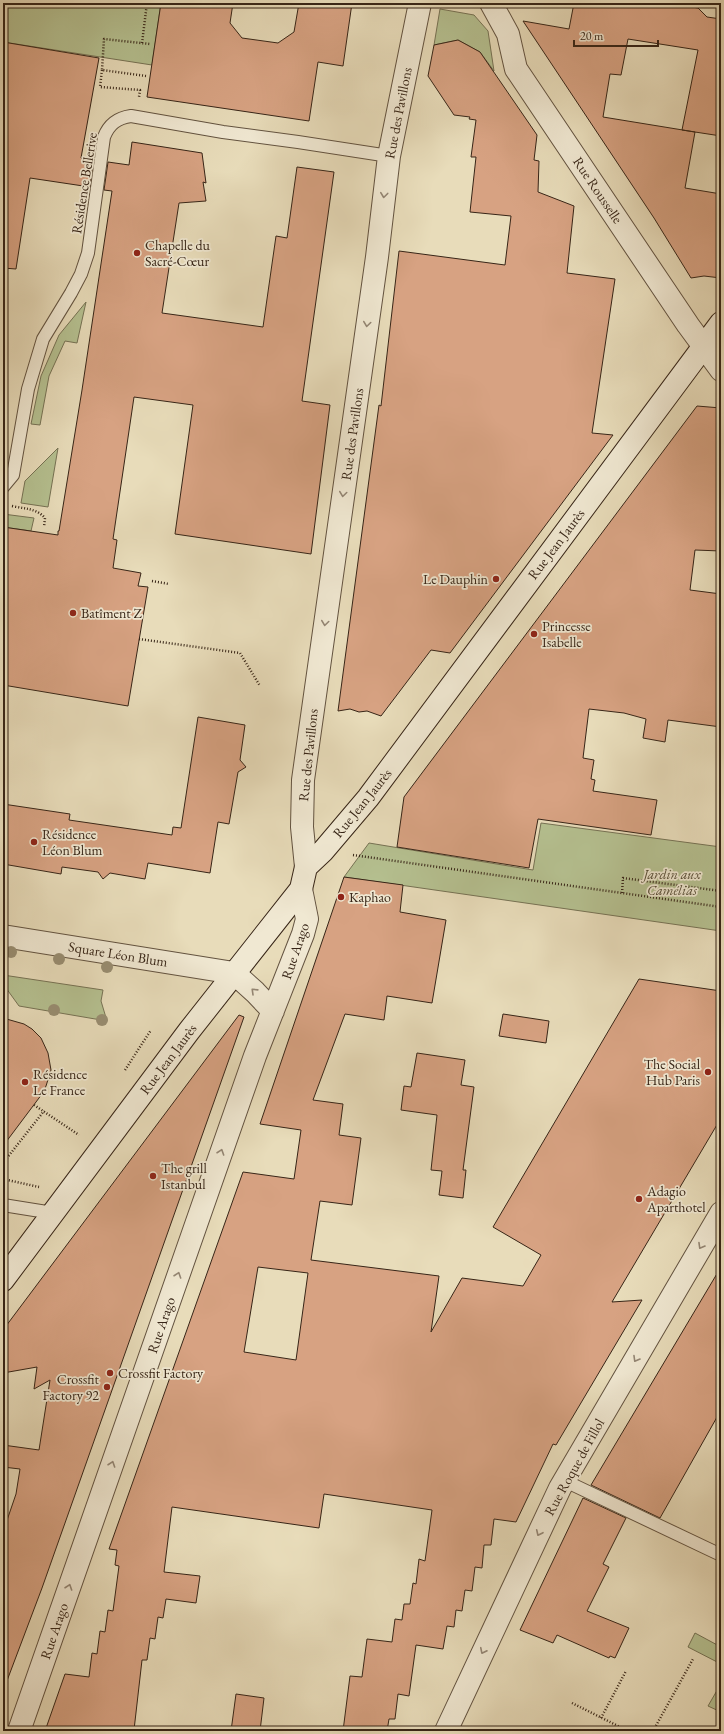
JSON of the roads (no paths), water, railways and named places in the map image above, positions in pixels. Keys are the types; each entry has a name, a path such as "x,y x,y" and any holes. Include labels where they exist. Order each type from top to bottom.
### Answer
{"street":[{"name":"Rue des Pavillons","path":"306,867 302,827 303,780 377,257 389,156 420,3"},
{"name":"Rue Rousselle","path":"491,3 508,34 516,69 721,370"},
{"name":"Rue Jean Jaurès","path":"3,1280 234,973 301,889 306,867 323,851 372,792 721,323"},
{"name":"Rue Arago","path":"19,1731 255,1056 303,934 307,919 301,889"},
{"name":"Square Léon Blum","path":"3,936 234,973"},
{"path":"234,973 273,1011"},
{"name":"Rue Roque de Fillol","path":"446,1731 565,1481 721,1213"}],"lane":[{"name":"Résidence Bellerive","path":"3,487 13,475 28,389 43,339 71,293 88,253 104,138 108,129 120,118 131,116 389,156"},
{"path":"3,1205 53,1213"},
{"path":"565,1481 721,1555"}],"place":[{"name":"Chapelle du Sacré-Cœur","path":"137,253"},
{"name":"Le Dauphin","path":"496,579"},
{"name":"Batîment Z","path":"73,613"},
{"name":"Princesse Isabelle","path":"534,634"},
{"name":"Résidence Léon Blum","path":"34,842"},
{"name":"Kaphao","path":"341,897"},
{"name":"The Social Hub Paris","path":"708,1072"},
{"name":"Résidence Le France","path":"25,1082"},
{"name":"The grill Istanbul","path":"153,1176"},
{"name":"Adagio Aparthotel","path":"639,1199"},
{"name":"Crossfit Factory","path":"110,1373"},
{"name":"Crossfit Factory 92","path":"107,1387"}],"park label":[{"name":"Jardin aux Camélias","path":"672,882"}]}
